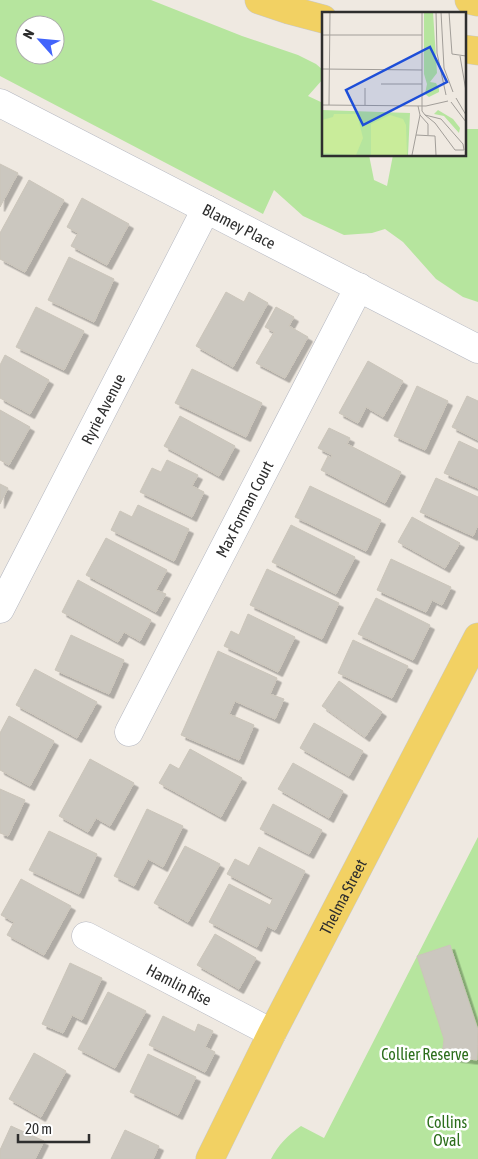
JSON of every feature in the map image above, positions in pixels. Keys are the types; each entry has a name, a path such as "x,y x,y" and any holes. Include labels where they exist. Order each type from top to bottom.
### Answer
{"main road":[{"path":"259,0 322,19"},
{"path":"469,0 478,2"},
{"name":"Thelma Street","path":"210,1159 272,1033 478,637"}],"street":[{"name":"Blamey Place","path":"0,103 478,349"},
{"name":"Ryrie Avenue","path":"0,609 206,209"},
{"name":"Max Forman Court","path":"129,732 359,287"},
{"name":"Hamlin Rise","path":"86,936 272,1033"}],"green space":[{"path":"0,0 151,0 242,36 298,55 322,69 322,80 308,96 322,103 322,156 369,156 374,180 387,186 393,156 466,156 466,129 478,129 478,302 463,297 436,279 403,242 385,229 372,233 344,235 303,216 274,190 263,214 0,76"},
{"name":"Collier Reserve","path":"478,837 478,1159 271,1159 284,1141 301,1126 324,1138"}],"building":[{"path":"0,164 18,173 0,207"},
{"path":"29,180 64,200 25,272 0,259 0,233"},
{"path":"82,198 129,224 107,265 71,246 78,233 67,227"},
{"path":"69,257 114,279 94,322 48,300"},
{"path":"226,292 244,302 249,292 268,303 233,367 196,346"},
{"path":"36,307 84,331 64,370 16,347"},
{"path":"276,307 294,317 289,326 308,337 285,378 256,363 274,332 265,327"},
{"path":"5,355 49,380 30,414 0,398 0,365"},
{"path":"368,361 403,381 383,417 366,407 358,423 339,413"},
{"path":"192,369 262,403 246,437 175,403"},
{"path":"417,386 448,401 425,450 394,436"},
{"path":"467,396 478,401 478,440 452,427"},
{"path":"0,410 30,427 9,465 0,460"},
{"path":"180,416 235,446 219,476 164,446"},
{"path":"329,428 350,438 347,444 401,472 385,503 321,470 328,456 331,458 332,455 318,448"},
{"path":"459,441 478,450 478,488 444,473"},
{"path":"167,460 198,475 192,486 204,492 192,517 140,492 152,468 161,472"},
{"path":"436,478 478,497 478,525 473,536 420,512"},
{"path":"0,484 8,488 0,504"},
{"path":"310,486 381,520 366,551 295,517"},
{"path":"138,505 189,529 174,561 111,530 120,511 132,517"},
{"path":"412,517 460,543 445,568 398,542"},
{"path":"291,525 355,557 336,594 272,562"},
{"path":"106,538 167,570 156,590 166,594 156,612 86,575"},
{"path":"391,559 451,587 442,605 432,600 426,612 377,590"},
{"path":"267,569 339,603 322,639 250,605"},
{"path":"78,580 151,620 140,641 124,632 118,642 62,612"},
{"path":"376,598 430,625 413,660 358,634"},
{"path":"248,614 295,637 278,672 224,646 231,631 239,635"},
{"path":"71,635 124,660 109,694 55,670"},
{"path":"353,640 408,666 392,698 338,673"},
{"path":"218,651 277,678 270,694 284,699 275,719 235,701 229,714 254,725 239,760 181,735"},
{"path":"35,669 97,702 77,738 16,705"},
{"path":"339,681 382,712 365,737 322,706"},
{"path":"9,716 54,741 30,786 0,770 0,733"},
{"path":"314,723 363,751 349,776 300,748"},
{"path":"190,749 242,778 221,817 159,783 170,764 179,769"},
{"path":"90,759 134,783 110,826 96,818 88,832 59,816"},
{"path":"293,763 343,791 329,818 278,789"},
{"path":"0,789 25,800 8,836 0,833"},
{"path":"273,804 322,830 309,854 260,829"},
{"path":"147,809 183,826 163,867 148,859 134,886 114,876"},
{"path":"49,831 97,854 79,894 29,870"},
{"path":"185,846 220,864 188,922 154,903"},
{"path":"259,847 305,871 275,930 267,926 257,947 209,922 229,884 270,905 273,898 227,874 235,859 249,866"},
{"path":"21,879 71,906 44,955 7,935 14,922 1,915"},
{"path":"215,934 256,958 239,989 197,965"},
{"path":"450,945 478,1030 477,1060 442,1056 444,1039 417,956"},
{"path":"70,963 102,978 82,1020 72,1015 63,1033 42,1024"},
{"path":"108,992 146,1011 115,1068 78,1049"},
{"path":"163,1016 195,1032 198,1024 213,1031 205,1047 215,1052 205,1072 149,1045"},
{"path":"34,1053 66,1071 41,1117 9,1099"},
{"path":"148,1054 196,1077 178,1115 130,1092"},
{"path":"11,1126 44,1141 35,1159 0,1159 0,1150"},
{"path":"125,1130 159,1146 153,1159 111,1159"}],"park label":[{"name":"Collins Oval","path":"447,1131"}]}
